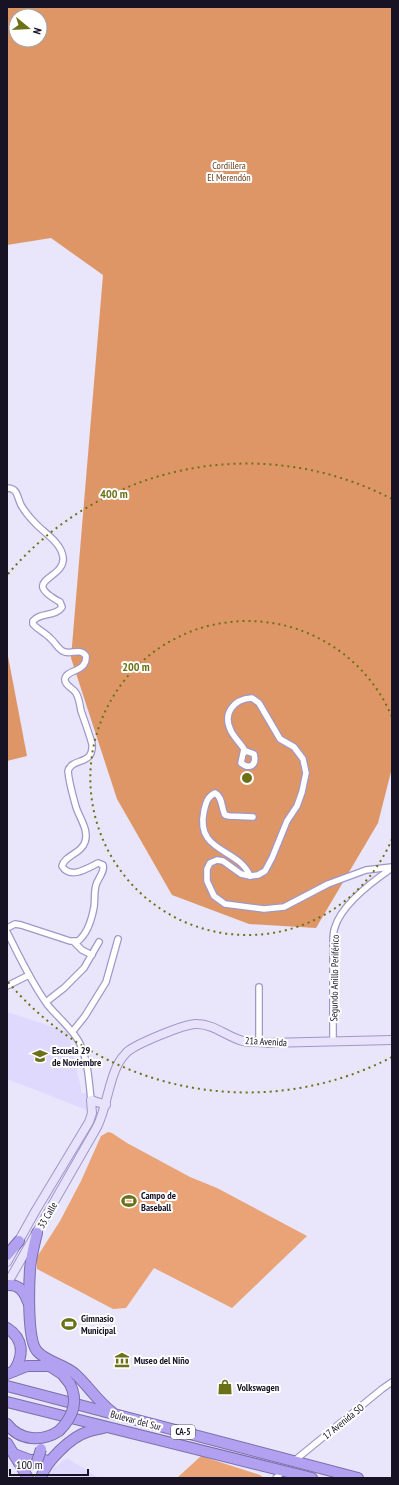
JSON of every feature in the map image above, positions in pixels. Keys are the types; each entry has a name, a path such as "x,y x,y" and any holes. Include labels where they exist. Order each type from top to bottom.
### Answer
{"highway":[{"path":"37,1233 30,1269 32,1338 37,1351 43,1356 63,1365 73,1372 113,1414"},
{"path":"7,1255 19,1241"},
{"path":"7,1284 22,1289 30,1307 27,1337 28,1346 34,1357 62,1374 70,1384 74,1396 73,1411 66,1423 46,1442 41,1449 36,1464 36,1478"},
{"path":"7,1328 18,1338 21,1345 21,1356 10,1372"},
{"path":"10,1372 27,1366 49,1366"},
{"name":"Bulevar del Sur","path":"7,1386 358,1478"},
{"name":"Bulevar del Sur","path":"7,1402 312,1478"},
{"path":"7,1424 14,1432 28,1438 42,1438 57,1432"},
{"path":"41,1478 44,1469 54,1457 79,1436 108,1426"},
{"path":"7,1443 28,1478"},
{"path":"14,1454 34,1460 54,1457"}],"street":[{"path":"7,488 12,488 16,491 22,506 52,538 61,551 64,560 60,569 43,584 46,594 60,602 62,607 58,611 36,618 33,621 33,624 52,639 61,650 66,652 80,651 86,656 86,662 82,667 69,673 64,680 76,694 92,744 92,752 90,756 71,766 68,771 76,808 83,822 86,836 82,848 64,861 62,866 66,871 74,872 82,871 98,863 103,865 104,869 96,886 94,907 91,918 82,938 74,942"},
{"path":"244,753 244,749 231,730 228,717 230,709 236,704 244,699 252,698 259,703 280,739 294,747 303,759 306,772 297,806 287,821 265,871 258,875 250,876 241,874 223,861 217,860 210,862 207,873 207,881 214,896 225,904 264,909 284,907 328,884 366,870 392,868"},
{"path":"250,876 243,864 214,846 207,838 203,827 203,816 206,802 211,795 215,793 219,795 225,815 253,817"},
{"name":"Segundo Anillo Periférico","path":"333,1041 334,928 339,918 359,893 392,868"},
{"path":"7,928 15,924 21,925 74,942 82,950 92,955"},
{"path":"7,932 29,975 46,1002 60,1019 73,1031 80,1043 86,1062 91,1100 106,1105 99,1123 86,1146 78,1141"},
{"path":"73,1031 85,1016 106,982 118,939"},
{"path":"46,1002 78,975 89,962 99,942"},
{"path":"7,986 29,975"},
{"path":"259,987 259,1041"},
{"name":"21a Avenida","path":"106,1105 114,1072 126,1053 134,1047 174,1030 196,1023 211,1027 244,1041 259,1041 267,1043 392,1040"},
{"name":"33 Calle","path":"7,1262 36,1210 89,1122 92,1113 91,1100"},
{"name":"33 Calle","path":"7,1284 86,1146"},
{"path":"36,1210 47,1216"},
{"name":"17 Avenida SO","path":"294,1461 392,1382"},
{"path":"276,1478 284,1470"}],"shaded area":[{"name":"Escuela 29 de Noviembre","path":"7,1012 68,1032 82,1093 88,1093 87,1110 7,1079"},
{"path":"108,1132 190,1177 217,1188 307,1236 232,1308 154,1268 126,1308 113,1309 37,1269 37,1257 60,1221 81,1181 101,1136"},
{"path":"201,1456 260,1475 264,1478 177,1478"},
{"path":"67,1458 99,1478 47,1478 53,1469"}],"green space":[{"name":"Cordillera El Merendón","path":"7,7 392,7 392,768 378,823 316,928 249,924 172,895 117,799 71,658 103,275 51,238 7,245"},
{"path":"7,651 27,756 7,761"}],"place":[{"name":"Escuela 29 de Noviembre","path":"40,1056"},
{"name":"Campo de Baseball","path":"129,1201"},
{"name":"Gimnasio Municipal","path":"69,1324"},
{"name":"Museo del Niño","path":"122,1360"},
{"name":"Volkswagen","path":"225,1387"}]}
